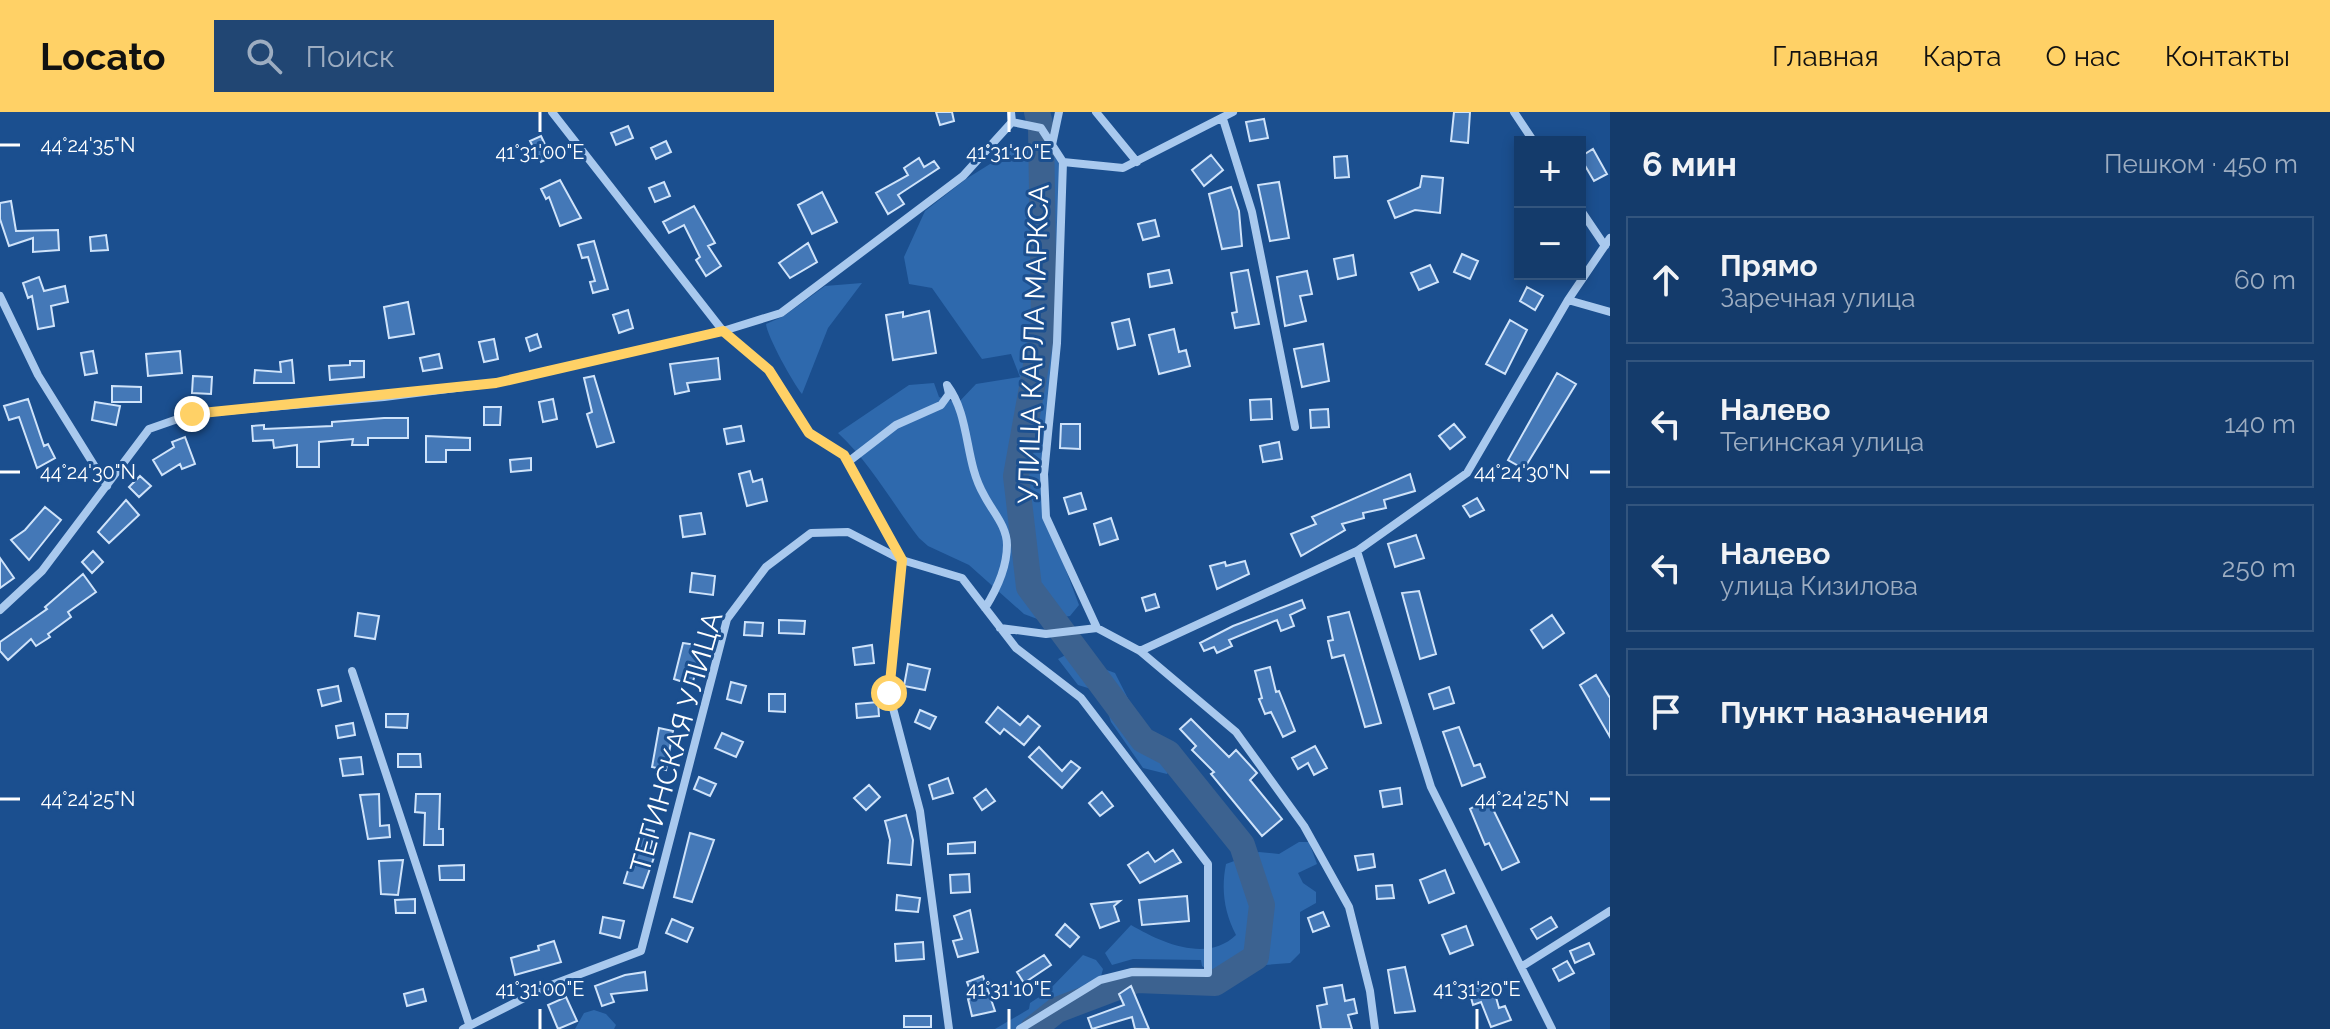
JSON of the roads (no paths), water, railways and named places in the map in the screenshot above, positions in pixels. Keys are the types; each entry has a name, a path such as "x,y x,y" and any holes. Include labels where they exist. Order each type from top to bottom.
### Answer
{"street":[{"path":"552,112 723,331 769,370 809,433 844,455 902,560 889,693 920,811 949,1029"},
{"path":"0,610 42,571 149,429 192,414 496,383 723,331 781,313 963,176 1012,122 1011,112"},
{"path":"1052,145 1059,112"},
{"name":"УЛИЦА КАРЛА МАРКСА","path":"1097,628 1046,517 1044,474 1057,343 1063,162 1123,168 1233,112"},
{"path":"1514,112 1530,136"},
{"path":"1094,113 1137,162"},
{"path":"1223,119 1252,212 1295,427"},
{"path":"1012,122 1041,128 1063,162"},
{"path":"1140,651 1357,551 1467,473 1568,300 1608,242 1586,216"},
{"path":"0,296 38,375 107,486"},
{"path":"1568,300 1610,312"},
{"path":"848,462 896,425 941,405 949,394 947,385 965,423 983,494 1000,520 1007,541 1002,574 985,608"},
{"name":"ТЕГИНСКАЯ УЛИЦА","path":"466,1026 546,987 641,951 727,619 766,567 811,533 848,532 902,560"},
{"path":"1357,551 1431,787 1552,1029"},
{"path":"902,560 962,578 1016,648 1081,698 1208,864 1208,973 1132,972 1100,980 1020,1029"},
{"path":"1000,628 1046,634 1097,628 1140,651 1236,732 1304,826 1349,907 1370,991 1375,1029"},
{"path":"352,671 466,1026"},
{"path":"1521,967 1610,911"}],"waterway":[{"path":"1033,1029 1057,1010 1136,980 1215,983 1256,957 1262,905 1242,845 1168,753 1143,740 1029,587 1016,476 1044,321 1041,128 1037,112"}]}
